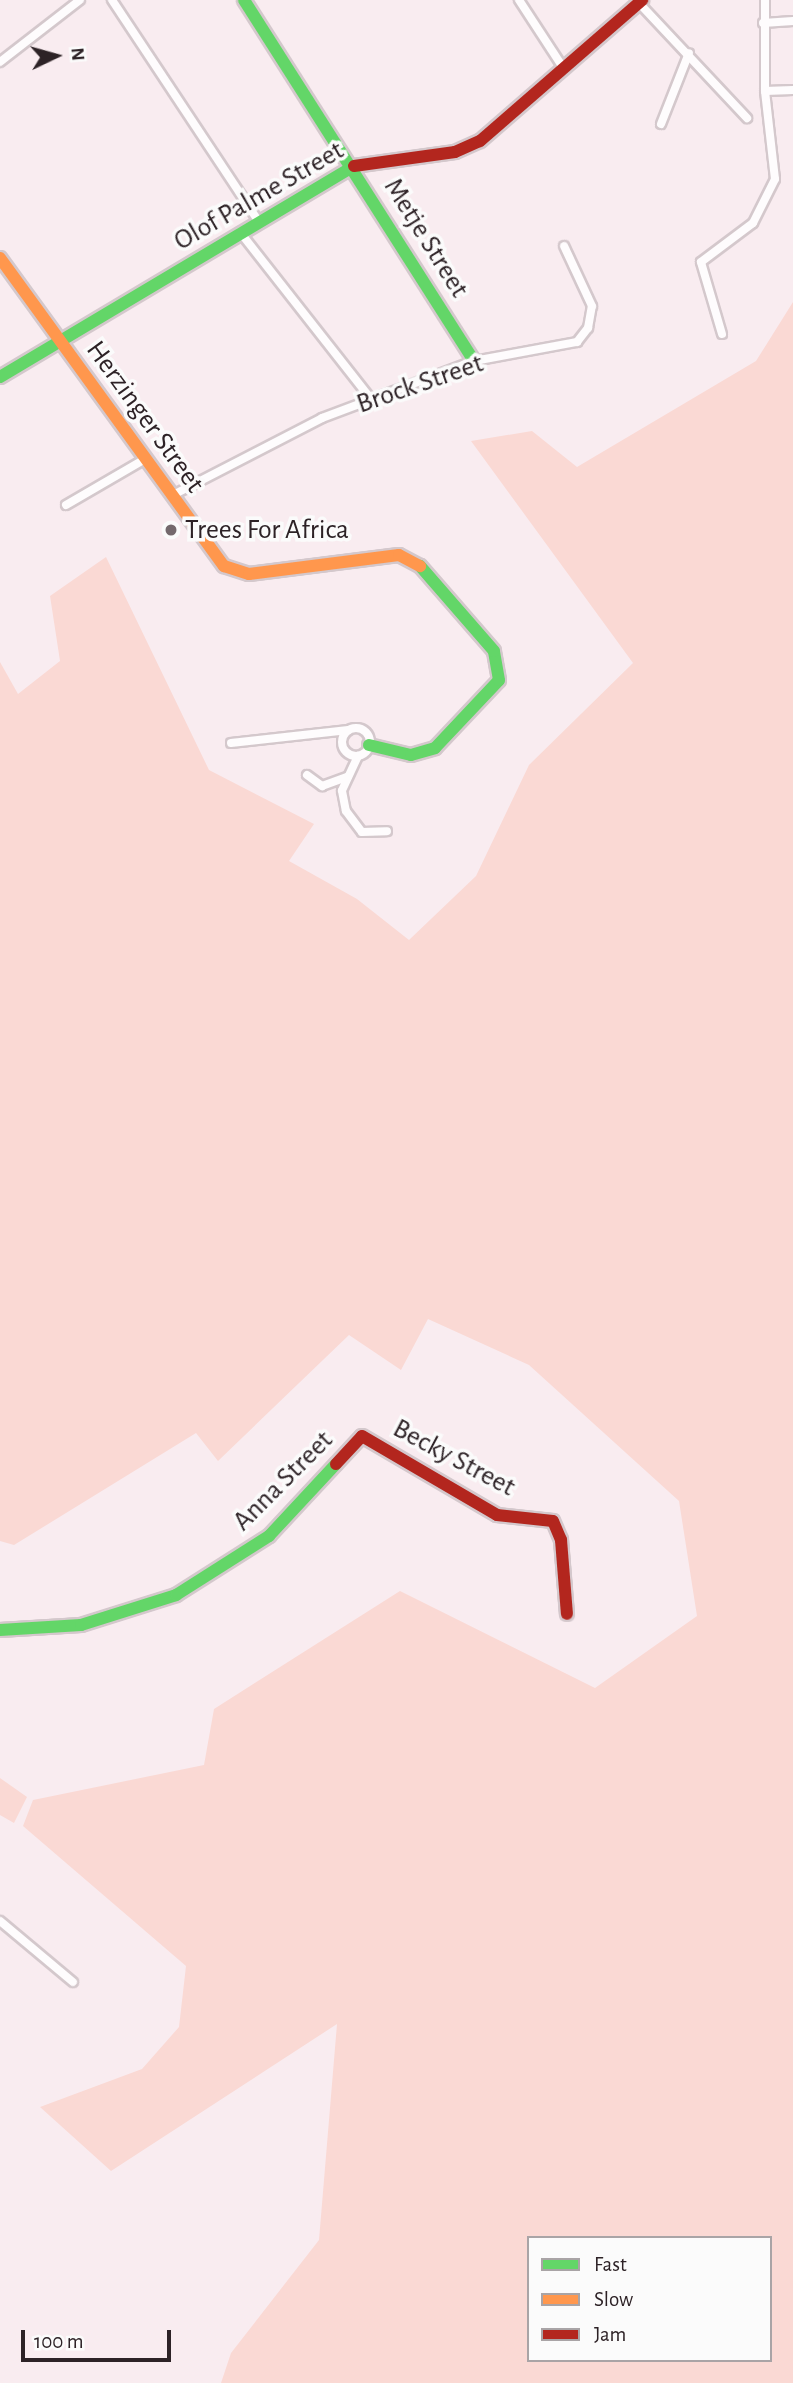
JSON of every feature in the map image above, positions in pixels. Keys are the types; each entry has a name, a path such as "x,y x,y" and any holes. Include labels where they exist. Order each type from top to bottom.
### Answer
{"street":[{"path":"0,62 80,0"},
{"path":"112,0 258,221"},
{"name":"Metje Street","path":"244,0 474,361"},
{"path":"519,0 564,69"},
{"path":"722,334 701,262 744,232 772,190 775,167 765,91 765,0"},
{"path":"640,1 747,118"},
{"name":"Olof Palme Street","path":"0,377 351,166 468,147 564,69 640,1"},
{"path":"763,23 793,21"},
{"path":"661,124 689,53"},
{"path":"765,91 793,90"},
{"path":"240,232 371,399"},
{"name":"Brock Street","path":"173,495 306,425 371,399 474,361 564,348 585,333 590,294 564,246"},
{"name":"Herzinger Street","path":"0,258 173,495 213,555 234,572 388,554 410,559 432,573 495,650 499,680 435,748 411,755 369,745 366,733 348,730"},
{"path":"66,505 145,459"},
{"path":"231,743 348,730 342,747 358,756"},
{"path":"369,745 358,756 346,778 342,795 349,819 362,832 387,831"},
{"path":"307,775 322,786 346,778"},
{"name":"Becky Street","path":"362,1436 497,1515 553,1521 561,1540 567,1614"},
{"name":"Anna Street","path":"0,1630 81,1625 176,1595 269,1536 362,1436"},
{"path":"0,1921 73,1982"}],"shaded area":[{"path":"793,302 793,2383 221,2383 231,2353 319,2240 337,2024 111,2171 40,2107 142,2069 179,2027 186,1966 23,1826 33,1800 204,1765 214,1709 400,1591 595,1688 697,1616 679,1501 529,1365 428,1319 401,1370 349,1335 218,1461 196,1433 14,1545 0,1541 0,662 18,694 60,661 50,596 106,557 209,770 314,824 289,861 357,899 409,940 476,876 529,765 633,663 471,441 532,431 577,467 756,361"},
{"path":"0,1778 27,1797 14,1823 0,1815"}],"traffic: fast":[{"path":"244,0 474,361"},
{"path":"0,377 354,166"},
{"path":"369,745 411,755 435,748 499,680 494,651 420,566"},
{"path":"0,1630 81,1625 176,1595 269,1536 336,1464"}],"traffic: slow":[{"path":"0,258 224,566 249,574 399,555 420,566"}],"traffic: jam":[{"path":"354,166 455,152 480,141 642,0"},
{"path":"336,1464 362,1436 497,1515 553,1521 561,1540 567,1614"}],"place":[{"name":"Trees For Africa","path":"171,530"}]}
